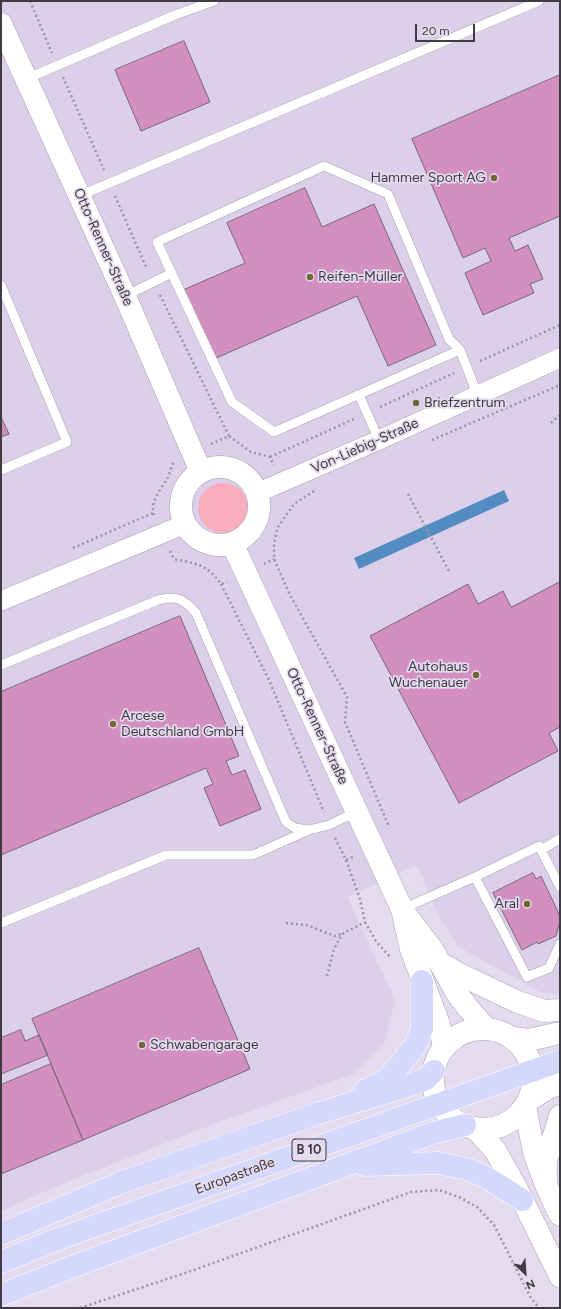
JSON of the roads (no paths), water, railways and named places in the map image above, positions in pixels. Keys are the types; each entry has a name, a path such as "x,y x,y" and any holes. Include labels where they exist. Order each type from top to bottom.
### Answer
{"highway":[{"name":"B 10","path":"316,1114 385,1081 400,1065 416,1044 422,1029 422,981"},
{"name":"Europastraße","path":"1,1262 58,1239 560,1061"},
{"name":"B 10","path":"1,1234 120,1183 316,1114 414,1084 426,1079 434,1071"},
{"path":"1,1294 77,1264 347,1166 433,1133 470,1127"},
{"path":"347,1166 439,1163 470,1170 489,1179 522,1200"}],"street":[{"name":"Otto-Renner-Straße","path":"1,24 125,296 201,472"},
{"name":"Von-Liebig-Straße","path":"257,493 478,396 560,358"},
{"path":"210,468 229,468 238,471 246,477 257,493 259,510 253,527 240,539 232,543 214,544 205,542 197,538 185,524 181,505 187,486 193,478 210,468"},
{"path":"1,601 185,524"},
{"name":"Otto-Renner-Straße","path":"232,543 402,910 411,949 439,1024 444,1047"},
{"name":"Otto-Renner-Straße","path":"402,910 432,949 458,995 486,1028"},
{"path":"440,963 459,974 518,1002 544,1011 560,1010"},
{"path":"560,1215 546,1185 534,1153 527,1103 534,1081 532,1067 527,1053 513,1038 500,1031 486,1028 472,1030 459,1035 444,1047 436,1061 433,1082 438,1101 450,1116 470,1127 495,1150 560,1276"},
{"path":"513,1038 529,1040 560,1032"},
{"path":"470,1127 491,1128 501,1126 518,1114 527,1103 550,1087 560,1084"},
{"path":"546,1185 546,1161 560,1116"}],"lane":[{"path":"26,79 175,15 214,1"},
{"path":"80,196 539,1"},
{"path":"460,350 274,432 232,402 157,242 324,166 388,194 449,340 460,350 478,396"},
{"path":"125,296 172,274"},
{"path":"1,285 67,442 1,470"},
{"path":"359,395 379,440"},
{"path":"1,665 158,600 168,597 179,598 189,604 196,613 286,822 295,828 309,830"},
{"path":"1,923 166,855 253,855 309,830 329,825 356,812"},
{"path":"541,850 560,839"},
{"path":"402,910 539,846 560,887"},
{"path":"475,877 527,977 549,968 560,944"}],"water":[{"path":"504,490 509,501 359,569 354,558"}],"place":[{"name":"Hammer Sport AG","path":"494,178"},
{"name":"Reifen-Müller","path":"310,277"},
{"name":"Briefzentrum","path":"416,403"},
{"name":"Autohaus Wuchenauer","path":"476,675"},
{"name":"Arcese Deutschland GmbH","path":"113,724"},
{"name":"Aral","path":"527,904"},
{"name":"Schwabengarage","path":"142,1045"}]}
